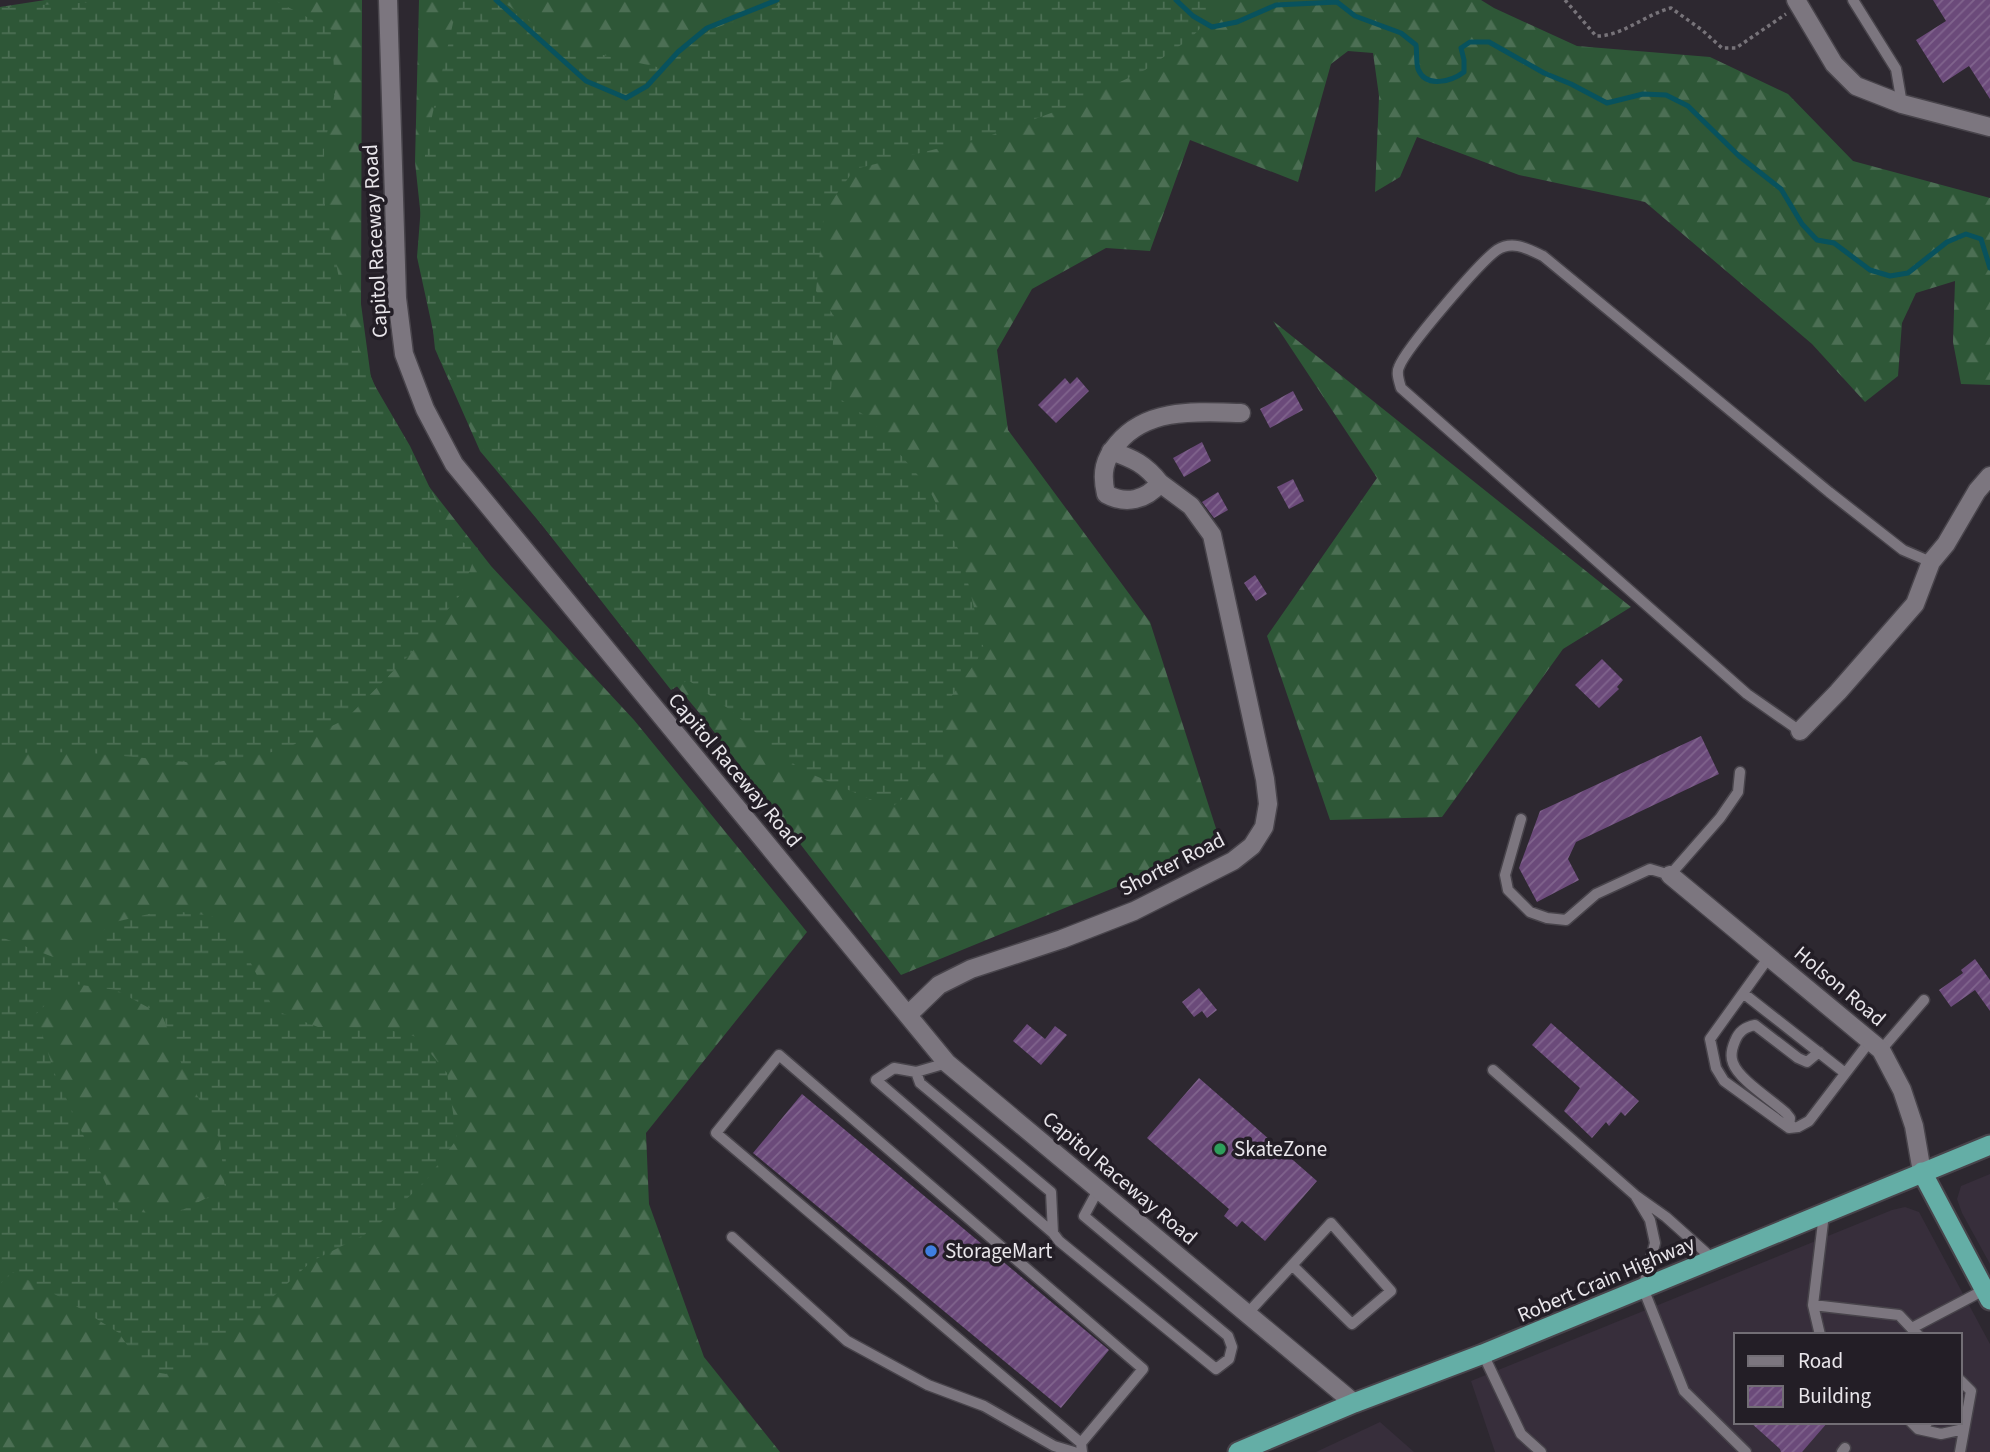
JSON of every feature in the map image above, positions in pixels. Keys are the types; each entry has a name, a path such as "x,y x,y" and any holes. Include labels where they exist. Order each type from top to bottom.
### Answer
{"highway":[{"name":"Robert Crain Highway","path":"1238,1452 1990,1145"},
{"path":"1922,1172 1988,1297"}],"street":[{"name":"Capitol Raceway Road","path":"388,0 397,298 404,354 430,420 454,464 947,1063 1354,1403"},
{"path":"1797,3 1834,64 1856,86 1902,104 1990,127"},
{"path":"1160,483 1150,494 1136,499 1119,501 1106,494 1103,481 1104,463 1127,432 1156,417 1194,412 1241,413"},
{"name":"Shorter Road","path":"908,1015 939,985 971,969 1062,939 1134,911 1233,861 1252,846 1264,827 1268,804 1265,779 1212,535 1191,506 1160,483 1148,468 1134,459 1111,451"},
{"path":"1800,731 1915,604 1931,562 1946,544 1977,491 1990,476"},
{"name":"Holson Road","path":"1670,875 1875,1045 1906,1102 1914,1126 1922,1172"}],"lane":[{"path":"1853,0 1896,69 1902,104"},
{"path":"1800,731 1747,694 1401,388 1397,370 1406,353 1456,293 1498,250 1518,244 1543,256 1903,550 1931,562"},
{"path":"1521,819 1505,875 1508,890 1530,912 1547,918 1566,920 1596,894 1650,869 1670,875 1738,792 1740,772"},
{"path":"1769,957 1710,1040 1716,1068 1724,1081 1789,1128 1809,1121 1845,1073 1924,1000"},
{"path":"1743,993 1845,1073"},
{"path":"1789,1128 1790,1118 1786,1112 1738,1072 1731,1061 1731,1049 1745,1027 1755,1025 1807,1062 1819,1052"},
{"path":"779,1055 1143,1368 1082,1447 716,1133 779,1055"},
{"path":"947,1063 916,1072 894,1068 876,1080 1059,1241 1216,1369 1229,1359 1232,1347 1228,1336 1084,1216 1098,1190"},
{"path":"1493,1070 1635,1195 1666,1217 1713,1259"},
{"path":"916,1072 920,1083 1051,1192 1053,1233"},
{"path":"1635,1195 1650,1220 1655,1243 1643,1287 1684,1391 1746,1452"},
{"path":"1820,1333 1813,1306 1825,1213"},
{"path":"1247,1314 1292,1265 1331,1223 1391,1291 1352,1324 1292,1265"},
{"path":"732,1237 846,1340 928,1385 984,1406 1054,1446 1074,1452"},
{"path":"1813,1306 1899,1314 1915,1331 1988,1297"},
{"path":"1483,1354 1521,1434 1541,1452"},
{"path":"1960,1452 1971,1391 1962,1386"},
{"path":"1914,1426 1941,1434 1964,1429"}],"path":[{"path":"1565,0 1596,36 1608,36 1655,12 1671,8 1722,48 1736,48 1797,3"}],"shaded area":[{"path":"1990,1174 1990,1264 1957,1199 1961,1186"},
{"path":"1905,1207 1919,1212 1990,1344 1990,1452 1495,1452 1471,1381"},
{"path":"1380,1422 1414,1452 1316,1452"}],"green space":[{"path":"45,0 362,0 361,304 371,378 416,470 491,566 634,720 807,932 646,1133 649,1204 704,1357 780,1452 0,1452 0,7"},
{"path":"141,0 278,2 332,30 335,92 324,149 325,207 347,319 375,386 410,446 454,539 478,548 461,594 410,654 346,719 283,750 207,764 81,752 0,753 0,7"},
{"path":"419,0 1481,0 1577,46 1710,57 1788,94 1853,161 1990,198 1990,385 1961,384 1953,342 1955,281 1916,293 1902,323 1898,376 1865,402 1812,344 1645,202 1519,175 1417,137 1400,177 1375,192 1379,96 1373,53 1348,51 1331,64 1298,182 1190,140 1150,251 1106,248 1032,289 997,350 1008,430 1150,622 1221,844 901,975 701,715 480,451 435,349 415,162"},
{"path":"462,0 501,0 563,46 657,67 710,30 793,0 1227,0 1191,38 1145,70 1070,106 989,136 855,169 824,211 816,291 834,316 831,393 870,419 928,487 962,557 984,650 942,710 944,764 891,808 804,771 778,753 733,712 688,680 671,690 484,451 467,406 439,358 417,257 426,143 453,23"},
{"path":"1273,321 1631,607 1563,649 1442,817 1330,820 1267,636 1377,478"},
{"path":"166,910 212,916 243,947 274,1010 318,1027 381,1028 417,1037 447,1073 457,1139 425,1182 370,1232 312,1261 215,1350 166,1374 144,1370 119,1333 71,1303 13,1272 0,1284 0,934 6,939 61,960 115,922","holes":["68,983 116,990 162,1015 184,1070 220,1140 225,1189 172,1215 118,1210 54,1072 36,1014"]}],"building":[{"path":"1933,0 1990,0 1990,99 1969,66 1943,83 1916,40 1946,21"},
{"path":"1077,377 1089,391 1056,423 1038,405 1065,378 1070,384"},
{"path":"1293,391 1303,410 1270,428 1260,409"},
{"path":"1202,442 1211,461 1184,477 1173,458"},
{"path":"1293,479 1304,501 1289,509 1277,487"},
{"path":"1218,492 1228,510 1214,518 1202,502"},
{"path":"1255,575 1267,594 1256,601 1244,583"},
{"path":"1602,659 1623,680 1617,687 1619,689 1599,708 1575,685"},
{"path":"1701,736 1719,774 1576,842 1568,859 1579,880 1537,902 1519,868 1540,811"},
{"path":"1975,959 1990,980 1990,1011 1975,990 1951,1007 1939,990 1963,973 1961,970"},
{"path":"1199,988 1217,1010 1207,1018 1202,1011 1194,1017 1182,1002"},
{"path":"1551,1023 1639,1101 1625,1116 1621,1112 1609,1126 1606,1122 1592,1138 1564,1111 1580,1088 1532,1045"},
{"path":"1027,1024 1045,1039 1055,1026 1067,1035 1041,1065 1013,1041"},
{"name":"SkateZone","path":"1199,1078 1317,1181 1265,1241 1242,1221 1237,1227 1224,1216 1229,1209 1147,1138"},
{"name":"StorageMart","path":"802,1094 1109,1350 1061,1408 753,1153"},
{"path":"1752,1424 1826,1424 1802,1452 1781,1452"}],"waterway":[{"path":"496,0 586,81 626,98 647,86 678,52 707,28 777,0"},
{"path":"1176,0 1193,16 1212,27 1237,22 1276,5 1337,2 1355,16 1401,33 1416,45 1418,69 1422,75 1433,81 1453,78 1464,72 1461,48 1470,42 1489,42 1544,73 1607,103 1643,94 1666,95 1688,106 1739,156 1781,189 1802,224 1817,240 1834,243 1870,270 1890,276 1908,273 1947,242 1966,234 1981,239 1990,268"}],"place":[{"name":"SkateZone","path":"1220,1149"},
{"name":"StorageMart","path":"931,1251"}]}
